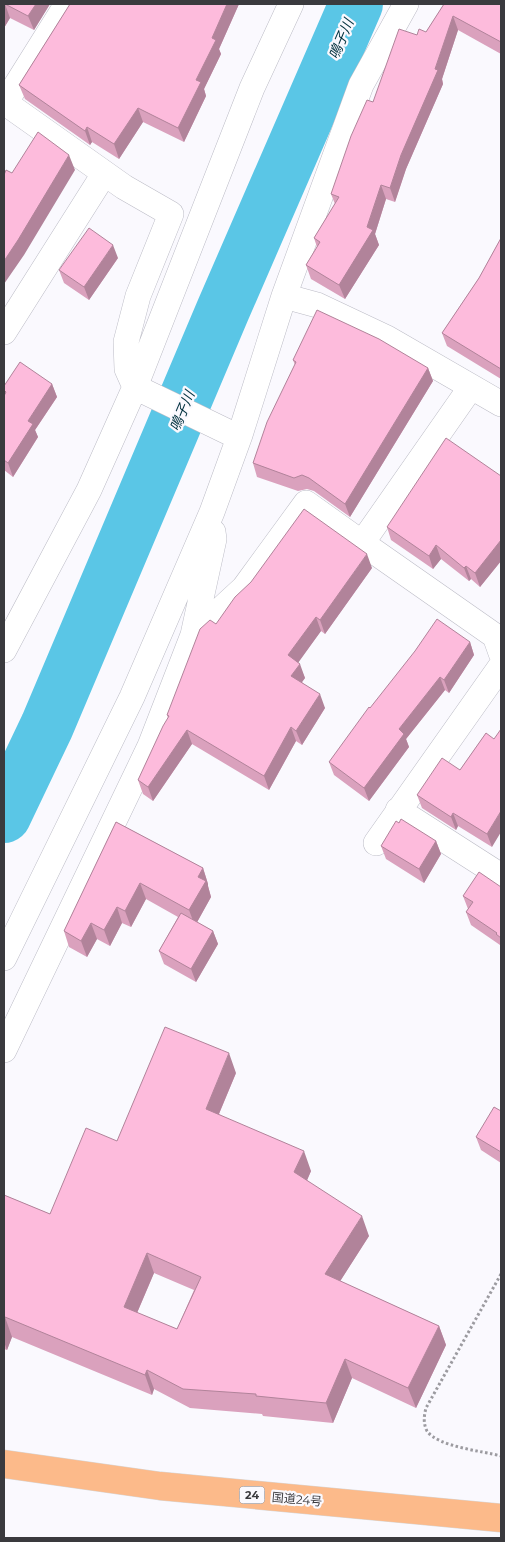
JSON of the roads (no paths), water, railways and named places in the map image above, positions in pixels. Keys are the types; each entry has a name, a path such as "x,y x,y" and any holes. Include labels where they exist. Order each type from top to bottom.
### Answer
{"highway":[{"name":"国道24号","path":"4,1464 160,1486 501,1518"}],"street":[{"path":"67,4 4,103 104,174 171,214 138,296 126,342 127,369 141,390 234,434"},
{"path":"4,650 141,390 252,88 290,4"},
{"path":"4,958 132,697 212,512 234,434 360,85 406,4"},
{"path":"4,332 104,174"},
{"path":"284,296 318,305 387,338 501,404"},
{"path":"362,543 471,387"},
{"path":"193,634 244,588 306,503 495,636 501,652"},
{"path":"4,1050 150,746 193,634 214,539 212,512"},
{"path":"376,842 501,666"},
{"path":"398,810 501,876"}],"waterway":[{"name":"鳴子川","path":"4,816 47,726 223,310 356,4"}]}
